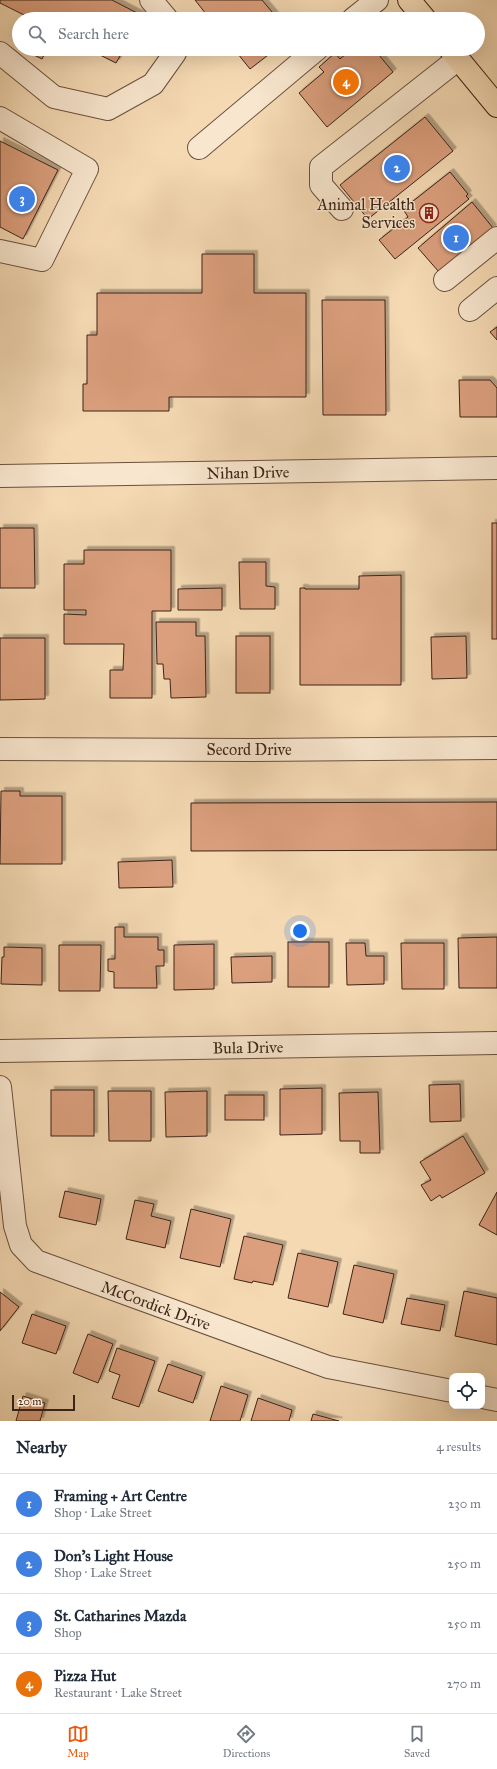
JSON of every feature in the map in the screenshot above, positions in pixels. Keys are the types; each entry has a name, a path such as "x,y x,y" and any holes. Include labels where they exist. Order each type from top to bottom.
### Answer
{"main road":[{"path":"409,0 419,12"},
{"path":"456,56 497,106"}],"street":[{"path":"151,0 161,12"},
{"path":"361,12 376,0"},
{"path":"0,53 54,97 108,109 153,84 173,56"},
{"path":"199,148 309,56"},
{"path":"342,209 321,185 321,167 452,56"},
{"path":"0,118 87,168 42,260 0,251"},
{"path":"445,280 497,238"},
{"path":"470,310 497,288"},
{"name":"Nihan Drive","path":"0,476 497,468"},
{"name":"Secord Drive","path":"0,749 257,750 497,748"},
{"name":"Bula Drive","path":"0,1051 497,1043"},
{"name":"McCordick Drive","path":"0,1087 15,1226 21,1245 36,1261 328,1367 449,1390"},
{"path":"485,1398 497,1400"}],"building":[{"path":"0,0 112,0 135,12 18,12 0,3"},
{"path":"195,0 262,0 272,12 204,12"},
{"path":"36,56 44,56 42,59"},
{"path":"102,56 120,56 116,63"},
{"path":"240,56 267,56 250,69"},
{"path":"332,56 338,56 340,59 344,56 380,56 393,72 327,127 299,93 324,72 319,67"},
{"path":"425,117 453,151 368,219 340,185"},
{"path":"0,141 58,170 23,239 0,227"},
{"name":"Animal Health Services","path":"450,172 468,194 466,196 469,199 395,259 379,240 408,217 403,209"},
{"path":"472,202 493,228 439,272 418,248"},
{"path":"202,254 254,254 254,293 306,293 306,397 169,397 169,411 83,411 83,384 87,384 87,335 97,335 97,293 202,293"},
{"path":"322,300 385,300 386,415 323,415"},
{"path":"497,327 497,340 490,332"},
{"path":"459,380 490,380 497,388 497,417 460,417"},
{"path":"492,523 497,523 497,639 492,639"},
{"path":"0,528 34,528 35,588 0,588"},
{"path":"84,550 171,550 171,611 152,611 152,698 110,698 110,670 123,670 124,644 64,644 64,614 86,615 86,610 64,610 64,564 84,564"},
{"path":"239,562 266,562 266,586 275,587 275,609 240,609"},
{"path":"401,575 401,685 300,685 300,588 359,589 359,576"},
{"path":"222,588 222,610 178,610 178,589"},
{"path":"156,622 196,622 196,636 205,636 206,697 171,698 170,679 164,679 163,664 157,664"},
{"path":"236,636 270,636 270,693 236,693"},
{"path":"466,636 467,678 432,679 431,637"},
{"path":"0,638 45,638 45,699 0,700"},
{"path":"1,791 20,791 20,796 62,796 62,864 0,864"},
{"path":"497,802 497,850 191,851 191,803"},
{"path":"172,860 173,887 119,888 118,862"},
{"path":"115,927 124,927 124,937 158,937 158,950 164,950 164,966 156,966 157,988 114,988 114,972 108,971 108,959 115,959"},
{"path":"497,937 497,988 459,988 458,938"},
{"path":"288,942 329,942 329,987 288,987"},
{"path":"346,943 365,943 366,956 384,956 384,984 347,985"},
{"path":"401,943 444,943 444,989 402,989"},
{"path":"214,944 214,989 174,990 174,945"},
{"path":"59,945 101,945 100,991 59,991"},
{"path":"4,947 42,948 42,985 1,984"},
{"path":"272,956 272,982 232,983 231,957"},
{"path":"460,1084 461,1121 430,1122 429,1085"},
{"path":"322,1088 322,1134 280,1135 280,1089"},
{"path":"51,1090 94,1090 94,1136 51,1136"},
{"path":"108,1091 151,1091 151,1141 109,1141"},
{"path":"207,1091 207,1136 166,1137 165,1092"},
{"path":"378,1092 380,1153 360,1153 360,1141 340,1141 339,1093"},
{"path":"225,1095 264,1095 264,1120 225,1120"},
{"path":"463,1136 485,1173 442,1198 440,1195 431,1201 421,1185 431,1180 420,1162"},
{"path":"65,1191 101,1199 96,1225 59,1217"},
{"path":"497,1192 497,1235 479,1225"},
{"path":"135,1200 154,1204 151,1216 171,1221 165,1248 126,1239"},
{"path":"191,1209 231,1219 220,1267 180,1258"},
{"path":"244,1236 283,1245 273,1285 253,1281 252,1283 234,1279"},
{"path":"298,1253 338,1262 328,1307 288,1298"},
{"path":"354,1265 394,1274 383,1323 343,1314"},
{"path":"464,1291 497,1298 497,1345 455,1336"},
{"path":"0,1292 19,1307 0,1331"},
{"path":"407,1298 445,1305 440,1331 401,1324"},
{"path":"32,1314 66,1326 56,1354 22,1343"},
{"path":"88,1334 113,1344 98,1383 73,1373"},
{"path":"117,1348 155,1361 139,1407 112,1398 120,1375 109,1371"},
{"path":"168,1364 202,1376 193,1403 158,1391"},
{"path":"221,1386 248,1395 240,1421 210,1421"},
{"path":"23,1396 45,1403 40,1421 16,1421"},
{"path":"258,1398 292,1410 289,1421 251,1421"},
{"path":"313,1414 339,1421 311,1421"}],"place":[{"name":"Pizza Hut","path":"346,82"},
{"name":"Don's Light House","path":"397,168"},
{"name":"St. Catharines Mazda","path":"22,199"},
{"name":"Animal Health Services","path":"429,213"},
{"name":"Framing + Art Centre","path":"456,238"}]}
